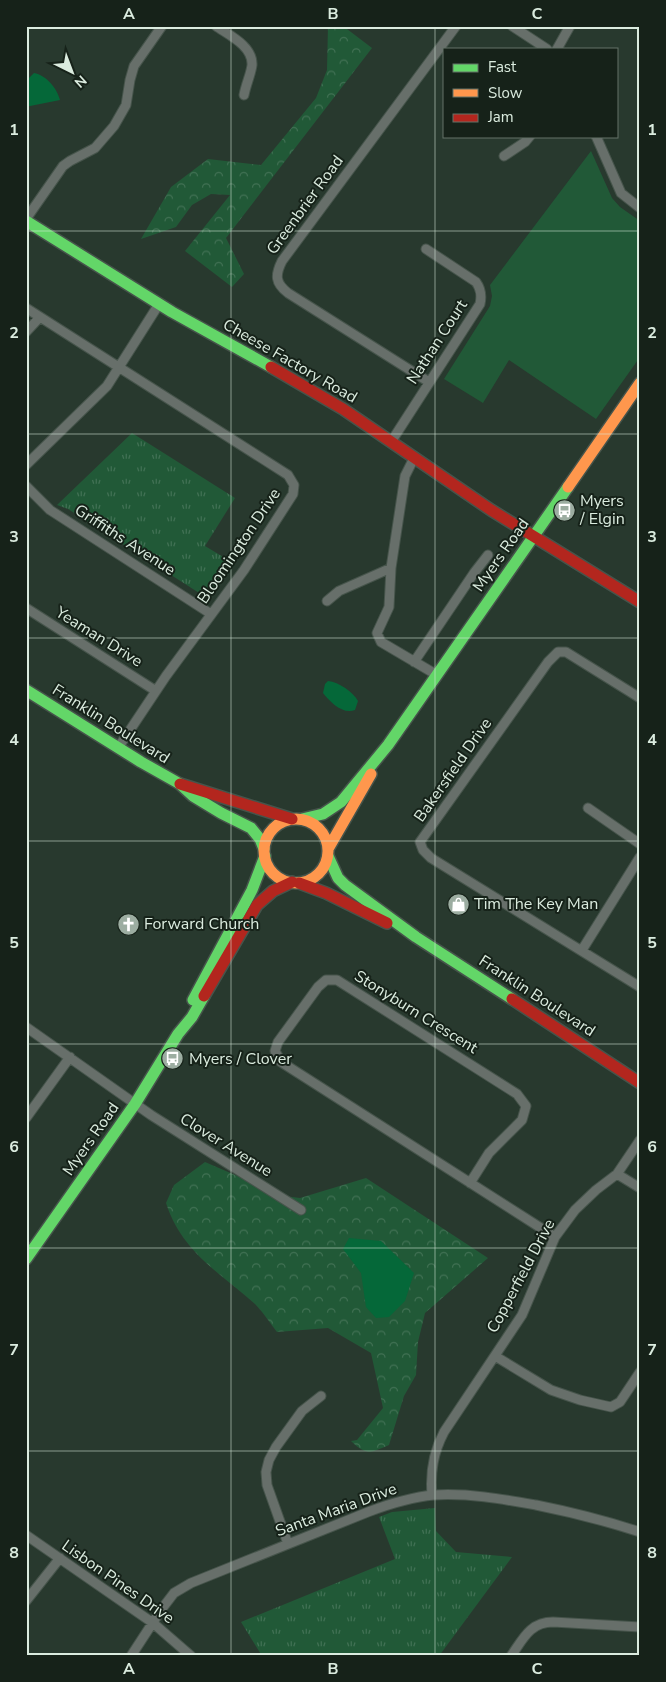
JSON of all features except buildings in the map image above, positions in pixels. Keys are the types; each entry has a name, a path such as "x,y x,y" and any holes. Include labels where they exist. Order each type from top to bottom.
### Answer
{"main road":[{"name":"Cheese Factory Road","path":"26,220 216,338 322,396 490,510 534,535 640,602"},
{"name":"Myers Road","path":"297,819 318,817 332,810 341,802 388,745 640,383"},
{"name":"Franklin Boulevard","path":"26,690 118,748 180,784 193,796 251,828 260,839 264,852"},
{"name":"Myers Road","path":"328,852 388,745"},
{"name":"Franklin Boulevard","path":"180,784 198,788 261,811 297,819"},
{"path":"297,819 310,822 323,833 327,841 328,852 324,866 318,874 309,880 296,882 282,880 274,874 268,866 264,852 267,838 273,829 282,822 297,819"},
{"name":"Myers Road","path":"178,1034 186,1013 252,890 264,852"},
{"name":"Franklin Boulevard","path":"328,852 338,878 345,885 416,937 640,1082"},
{"name":"Myers Road","path":"26,1259 135,1104 178,1034 192,1017 257,905 268,893 279,886 296,882"},
{"name":"Franklin Boulevard","path":"296,882 326,893 416,937"}],"street":[{"path":"26,220 63,166 95,148 114,126 126,105 134,66 162,26"},
{"path":"216,26 241,44 251,57 252,64 244,96"},
{"name":"Greenbrier Road","path":"428,382 288,293 276,281 276,275 282,261 456,26"},
{"path":"512,26 546,48"},
{"path":"558,48 570,26"},
{"path":"504,156 528,138"},
{"path":"597,138 621,193 640,208"},
{"name":"Nathan Court","path":"391,442 480,304 479,287 476,282 426,249"},
{"path":"26,465 101,392 159,304"},
{"name":"Bloomington Drive","path":"26,308 288,475 294,485 293,494 244,570 156,691 118,748"},
{"path":"26,332 40,317"},
{"path":"414,458 405,476 391,568 389,608 377,633 381,642 436,675"},
{"name":"Griffiths Avenue","path":"26,486 50,510 212,614"},
{"path":"414,662 488,555"},
{"path":"328,601 339,590 391,568"},
{"name":"Yeaman Drive","path":"26,608 156,691"},
{"name":"Bakersfield Drive","path":"640,698 566,652 558,652 548,662 420,842 423,850 431,858 640,987"},
{"path":"588,808 640,844"},
{"path":"582,950 640,857"},
{"name":"Stonyburn Crescent","path":"470,1183 489,1153 522,1120 526,1106 516,1094 337,980 326,980 318,986 278,1042 274,1051 281,1062 555,1238"},
{"name":"Clover Avenue","path":"26,1027 135,1104 301,1210"},
{"path":"26,1118 70,1057"},
{"name":"Copperfield Drive","path":"432,1495 431,1466 436,1448 444,1432 522,1315 555,1238 575,1210 596,1190 617,1174 640,1140"},
{"path":"617,1174 640,1188"},
{"path":"495,1356 551,1390 580,1400 611,1407 620,1402 640,1372"},
{"path":"288,1544 267,1485 266,1472 269,1460 276,1447 296,1418 321,1396"},
{"name":"Santa Maria Drive","path":"131,1656 174,1594 191,1583 391,1504 432,1495 462,1494 494,1497 570,1512 640,1532"},
{"name":"Lisbon Pines Drive","path":"26,1535 153,1623 191,1656"},
{"path":"26,1601 60,1558"},
{"path":"511,1656 530,1631 539,1623 553,1622 640,1627"}],"green space":[{"path":"328,26 343,26 372,48 226,238 244,274 232,287 185,251 230,195 211,194 192,205 176,227 141,239 171,187 208,159 261,165 316,98 327,70"},
{"path":"591,151 612,198 620,207 640,221 640,357 596,419 509,360 483,403 444,379 490,306 492,296 490,285"},
{"path":"132,433 235,498 205,546 235,564 210,598 207,598 68,509 57,505"},
{"path":"205,1162 284,1196 300,1198 366,1178 488,1258 425,1313 418,1342 416,1375 404,1396 389,1445 369,1452 361,1449 351,1441 357,1440 383,1408 371,1353 328,1328 277,1332 255,1304 203,1260 182,1235 166,1203 174,1185"},
{"path":"435,1508 436,1531 456,1552 512,1557 439,1656 262,1656 241,1622 395,1559 379,1517 392,1512"}],"shaded area":[{"path":"34,73 43,76 50,83 60,100 26,106 26,81"},
{"path":"328,681 341,685 353,694 358,701 355,710 346,711 337,707 329,700 323,693 325,684"},
{"path":"349,1238 381,1241 414,1273 405,1301 389,1317 376,1318 366,1307 361,1273 343,1249"}],"traffic: fast":[{"path":"26,221 172,312 271,367"},
{"path":"302,819 323,814 341,802 388,745 568,487"},
{"path":"26,690 141,762 180,784 193,796 251,828 260,839 264,849"},
{"path":"193,1000 252,890 265,856"},
{"path":"328,856 338,878 345,885 416,937 512,999"},
{"path":"26,1259 135,1104 204,996"}],"traffic: slow":[{"path":"568,487 640,383"},
{"path":"328,849 371,774"},
{"path":"296,819 314,825 322,833 328,851 322,869 314,877 296,883 278,877 270,869 264,851 270,833 278,825 296,819"}],"traffic: jam":[{"path":"271,367 343,409 491,510 640,602"},
{"path":"180,784 292,819"},
{"path":"204,996 257,905 273,891 292,882"},
{"path":"299,883 326,893 387,923"},
{"path":"512,999 640,1083"}],"place":[{"name":"Myers / Elgin","path":"564,510"},
{"name":"Tim The Key Man","path":"458,904"},
{"name":"Forward Church","path":"128,924"},
{"name":"Myers / Clover","path":"173,1059"}]}
